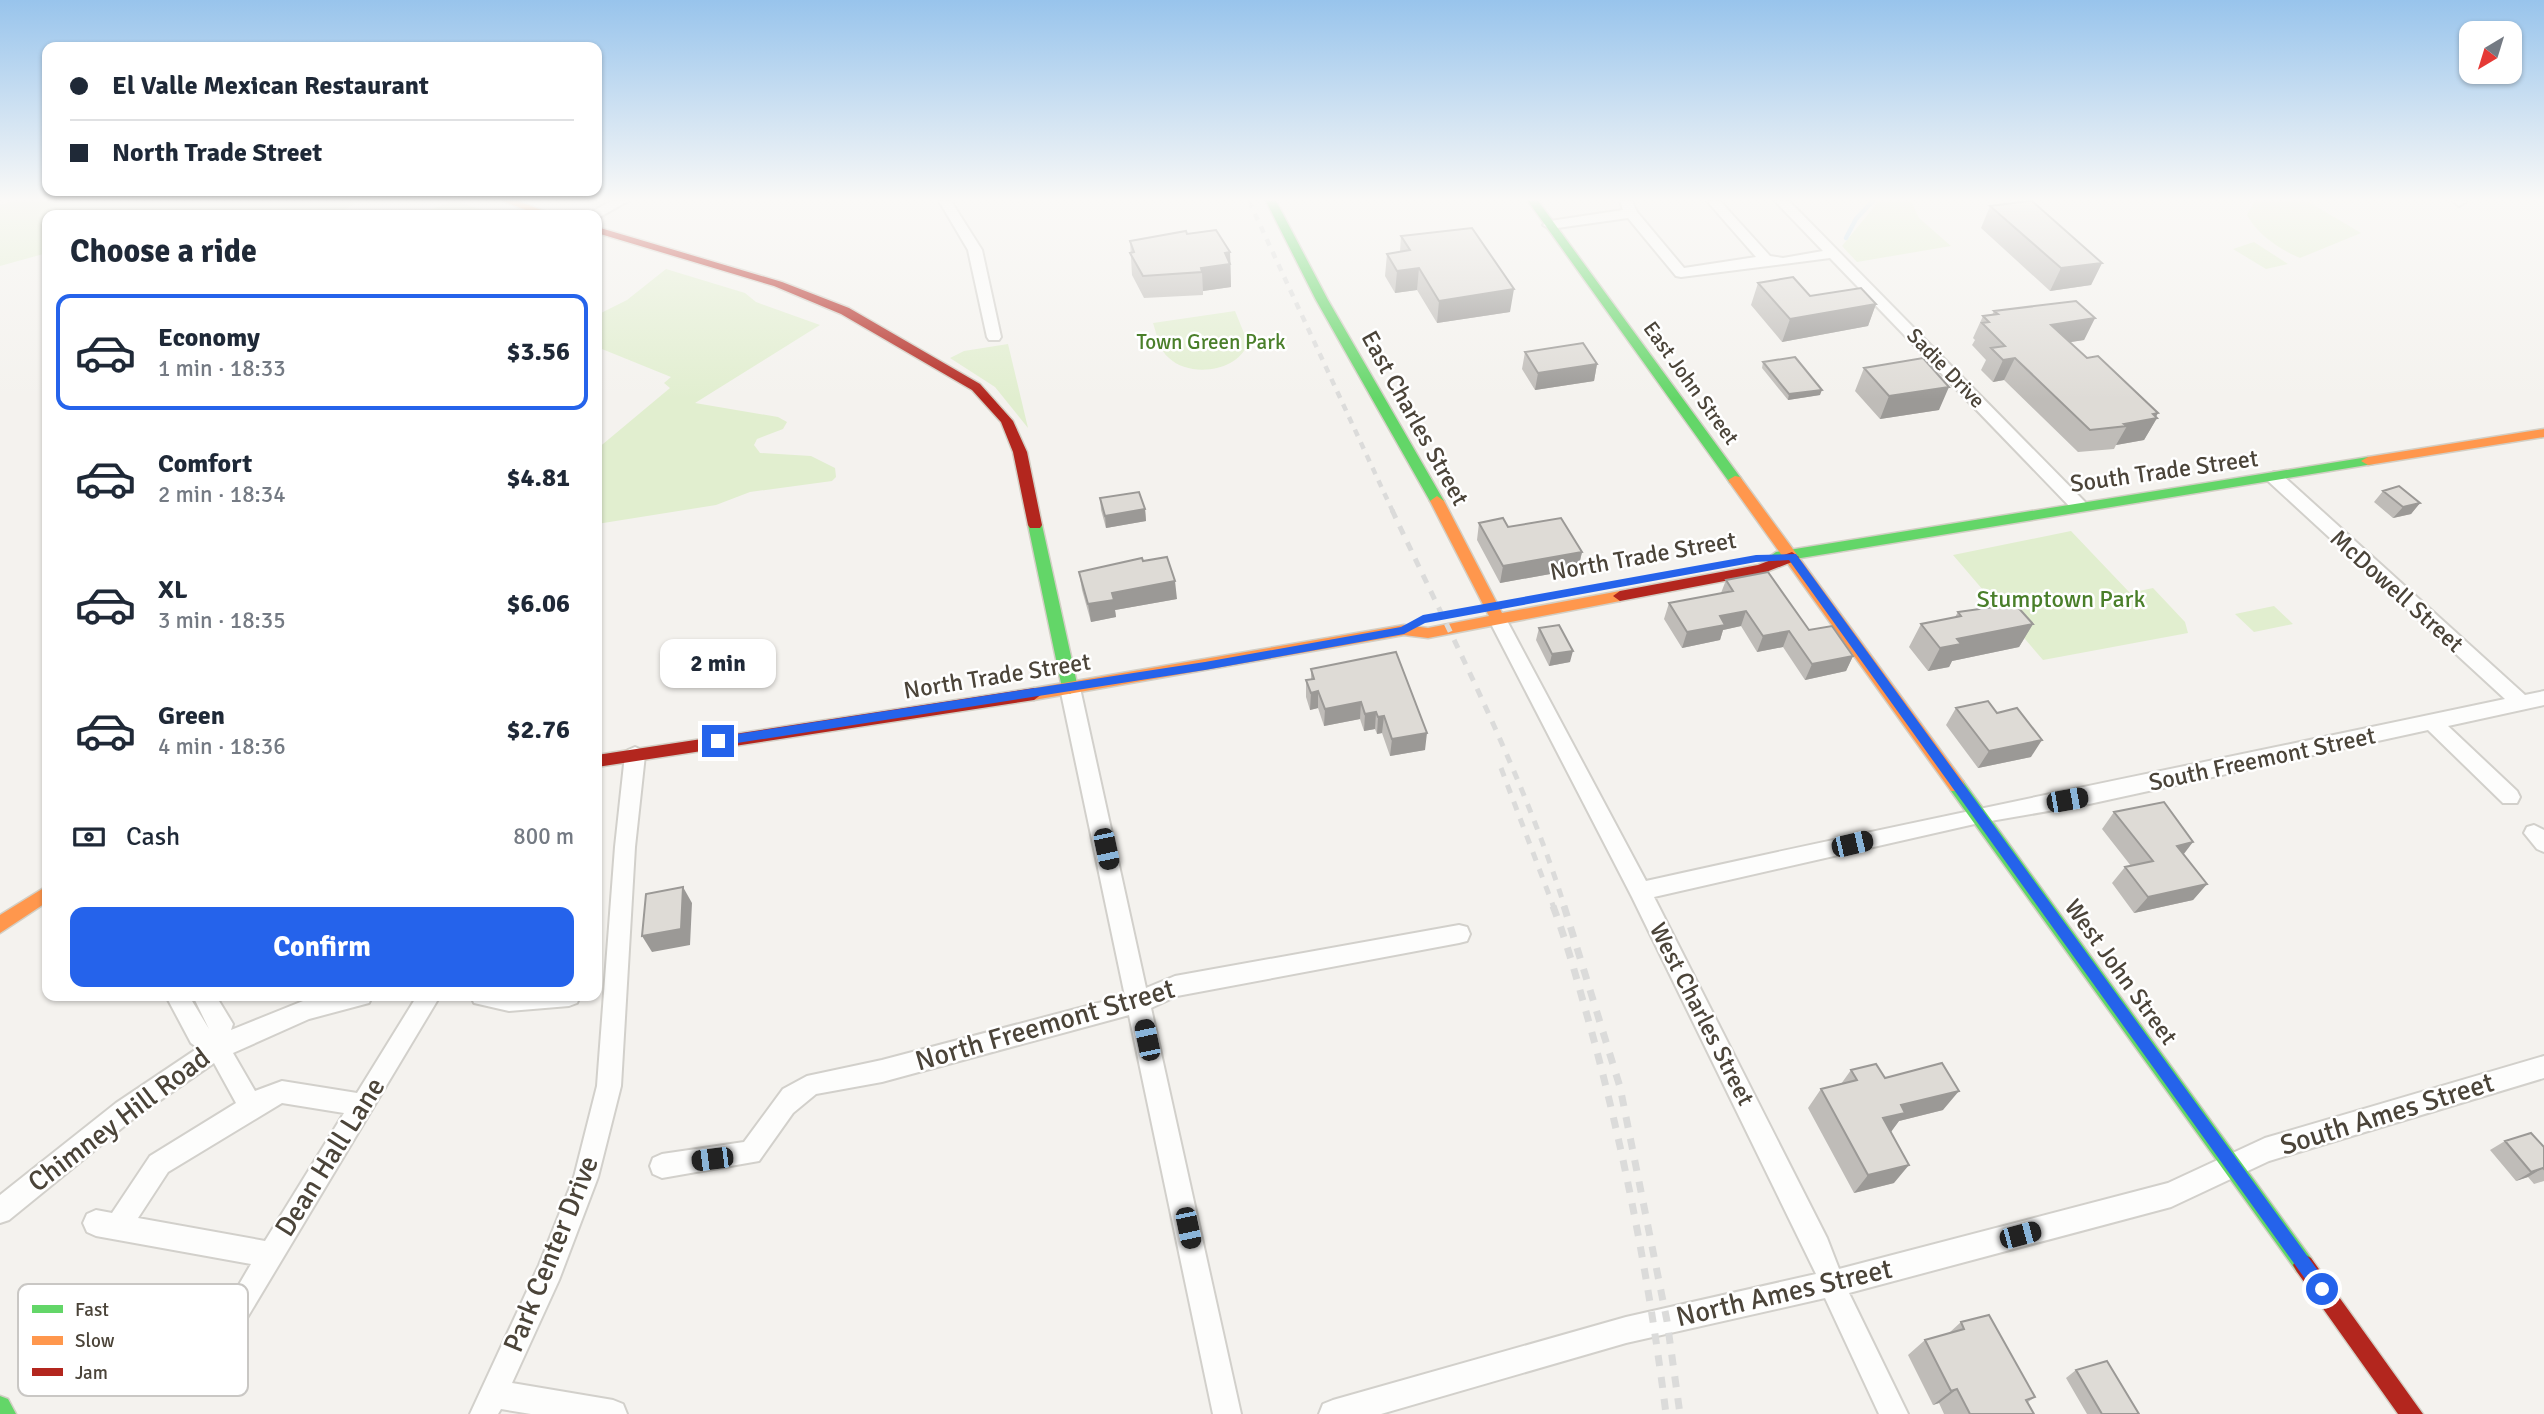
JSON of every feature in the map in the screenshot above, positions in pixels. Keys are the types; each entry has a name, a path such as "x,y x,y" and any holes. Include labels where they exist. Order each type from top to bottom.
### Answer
{"main road":[{"path":"719,267 805,293 920,351 976,387 994,404 1007,421 1020,452 1070,688"},
{"name":"East Charles Street","path":"1305,267 1427,482 1494,613"},
{"name":"East John Street","path":"1581,267 1792,556"},
{"name":"South Trade Street","path":"1792,556 2078,506 2544,433"},
{"name":"North Trade Street","path":"602,760 1070,688 1404,631 1429,633 1494,613 1761,569 1792,556"},
{"name":"West John Street","path":"1792,556 2412,1414"},
{"path":"0,907 42,895"},
{"path":"0,925 42,895"},
{"path":"0,1407 5,1414"}],"street":[{"path":"979,267 994,337"},
{"path":"1676,267 1681,273 1720,267"},
{"name":"Sadie Drive","path":"1848,267 2078,506"},
{"name":"McDowell Street","path":"2274,477 2521,703"},
{"name":"West Charles Street","path":"1494,613 1640,891 1818,1247 1832,1284 1894,1414"},
{"path":"1070,688 1227,1414"},
{"name":"South Freemont Street","path":"1979,815 2089,796 2544,698"},
{"path":"2433,723 2510,797"},
{"name":"Park Center Drive","path":"489,1404 550,1272 586,1177 609,1086 607,988 635,755"},
{"path":"1640,891 1979,815"},
{"name":"North Freemont Street","path":"662,1166 750,1153 760,1145 787,1102 800,1090 812,1086 878,1072 1139,1002 1174,986 1390,949 1459,934"},
{"path":"180,1001 199,1036 217,1047 250,1105"},
{"path":"207,1001 220,1024 217,1047"},
{"name":"Chimney Hill Road","path":"0,1211 153,1090 217,1047 282,1018 343,1001"},
{"name":"Dean Hall Lane","path":"248,1292 426,1001"},
{"name":"South Ames Street","path":"2233,1166 2265,1150 2544,1067"},
{"path":"270,1255 107,1225 159,1164 271,1094 282,1092 361,1105"},
{"name":"North Ames Street","path":"1333,1414 1626,1330 1832,1284 2171,1195 2233,1166"},
{"path":"489,1404 612,1414"}],"green space":[{"path":"666,269 745,293 756,302 820,325 695,403 778,417 787,422 783,429 757,439 754,445 760,453 811,456 835,468 836,477 832,481 750,492 716,505 602,523 602,445 670,388 664,383 671,377 602,349 602,312 627,300"},
{"name":"Town Green Park","path":"1235,311 1248,343 1243,353 1234,360 1213,369 1189,368 1169,358 1161,347 1153,323"},
{"path":"1008,344 1028,428 995,387 950,358 964,351"},
{"name":"Stumptown Park","path":"2071,531 2130,593 2153,588 2185,622 2188,633 2043,660 1953,555"},
{"path":"2274,606 2293,624 2254,632 2235,614"}],"building":[{"path":"1138,267 1208,267 1201,268 1202,272 1143,276"},
{"path":"1395,267 1499,267 1514,289 1439,301 1419,268 1397,271"},
{"path":"1793,277 1810,296 1861,288 1876,304 1790,319 1758,283"},
{"path":"2076,301 2095,318 2051,325 2087,358 2098,356 2158,413 2153,414 2157,418 2124,424 2127,426 2090,430 2015,358 2003,360 1991,348 2005,346 1982,323 1989,322 1983,316 1998,314 1994,311"},
{"path":"1583,343 1597,364 1538,373 1525,352"},
{"path":"1795,357 1822,390 1789,394 1763,362"},
{"path":"1923,358 1949,387 1889,396 1864,368"},
{"path":"2399,486 2420,503 2403,507 2383,491"},
{"path":"1139,492 1145,509 1105,516 1100,498"},
{"path":"1503,518 1508,527 1561,518 1582,552 1503,566 1479,523"},
{"path":"1167,557 1175,581 1112,593 1114,600 1088,604 1079,572 1142,558 1143,561"},
{"path":"1768,572 1809,630 1832,626 1853,656 1812,664 1789,631 1763,636 1746,611 1720,616 1725,625 1687,632 1669,603 1733,591 1726,580"},
{"path":"2015,604 2033,624 1957,639 1961,644 1940,648 1921,624 1961,616 1958,612"},
{"path":"1559,625 1573,651 1552,654 1539,628"},
{"path":"1396,652 1427,733 1392,739 1384,716 1378,717 1376,712 1365,714 1361,702 1325,709 1318,691 1311,693 1306,680 1314,679 1311,669"},
{"path":"1988,701 1997,713 2017,708 2042,740 1989,751 1956,708"},
{"path":"2164,802 2193,842 2177,846 2207,884 2148,897 2125,867 2153,861 2114,812"},
{"path":"683,887 681,929 642,936 646,894"},
{"path":"1942,1063 1959,1091 1901,1105 1905,1113 1883,1118 1909,1165 1868,1175 1821,1089 1857,1080 1851,1070 1876,1064 1885,1078"},
{"path":"2531,1133 2544,1147 2544,1169 2531,1172 2505,1141"},
{"path":"1989,1315 2035,1397 2026,1400 2034,1414 1970,1414 1957,1389 1951,1391 1925,1340 1964,1329 1961,1322"},
{"path":"2107,1361 2139,1414 2102,1414 2076,1370"}],"railway":[{"path":"1280,267 1393,512"},
{"path":"1392,510 1507,756 1548,857 1565,908"},
{"path":"1501,768 1554,908"},
{"path":"1553,906 1579,985 1616,1127 1645,1270 1666,1414"},
{"path":"1564,906 1620,1087 1667,1321 1680,1414"}],"traffic: fast":[{"path":"1305,267 1437,501"},
{"path":"1581,267 1735,480"},
{"path":"1776,557 2368,461"},
{"path":"1035,525 1070,688"},
{"path":"1957,786 2304,1265"},
{"path":"0,1407 5,1414"}],"traffic: slow":[{"path":"2368,461 2544,433"},
{"path":"1735,480 1957,786"},
{"path":"1437,501 1498,620"},
{"path":"1034,694 1404,630 1428,633 1620,596"},
{"path":"0,925 42,896"}],"traffic: jam":[{"path":"721,267 778,284 845,311 976,387 1007,421 1020,452 1035,525"},
{"path":"1620,596 1761,569 1792,557"},
{"path":"602,760 1034,694"},
{"path":"2304,1265 2412,1414"}],"route":[{"path":"718,741 1205,666 1404,631 1423,619 1756,559 1792,556 2322,1289"}]}
